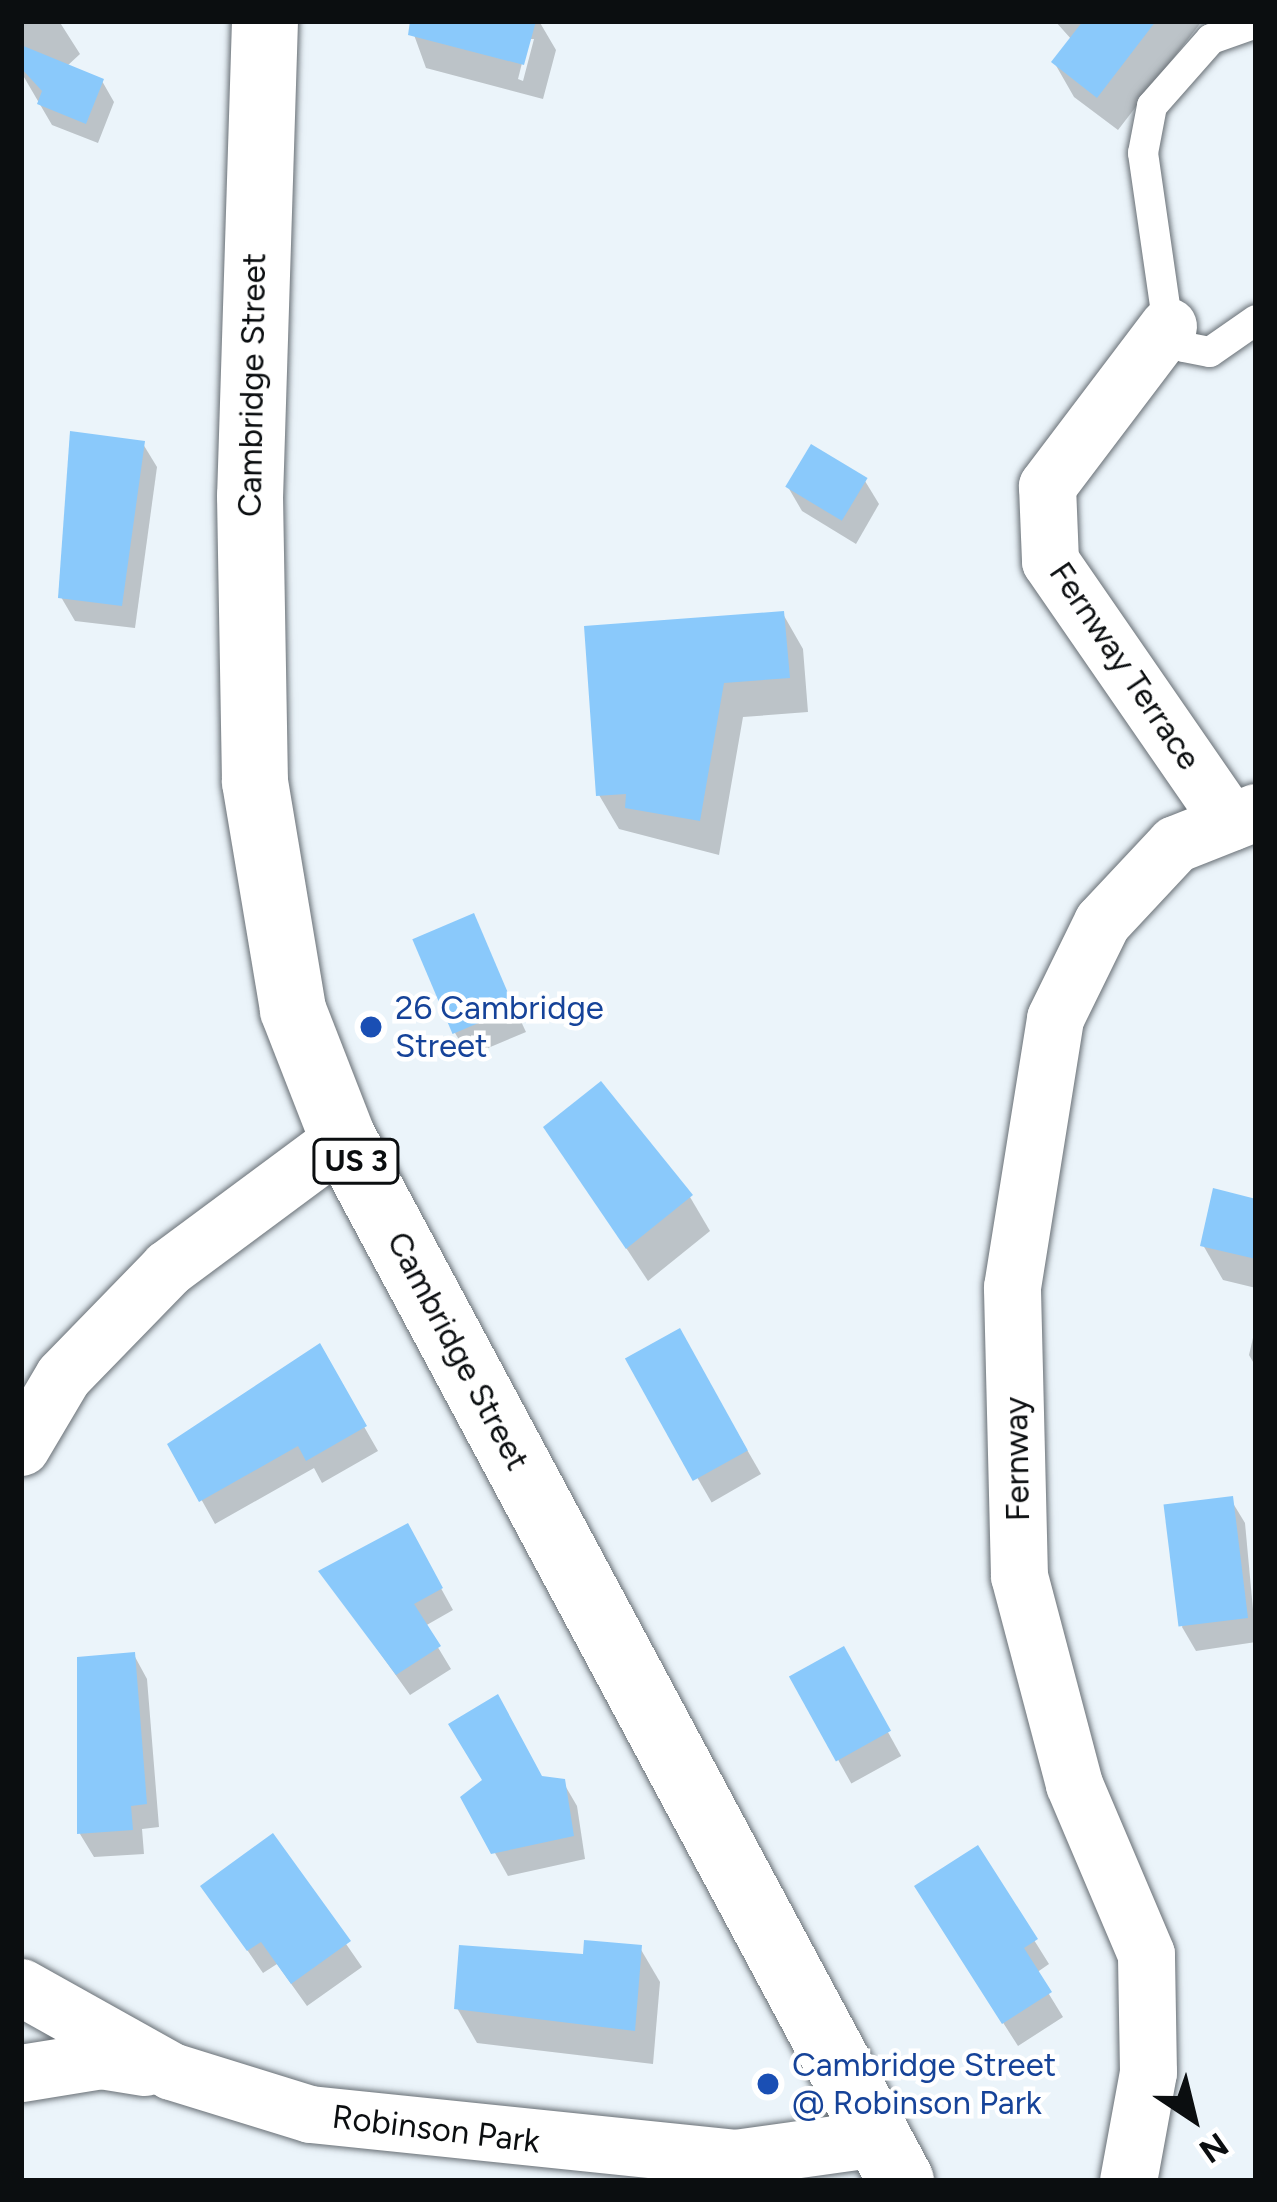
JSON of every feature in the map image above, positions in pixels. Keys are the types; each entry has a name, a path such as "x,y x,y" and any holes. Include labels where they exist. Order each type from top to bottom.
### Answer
{"highway":[{"name":"Cambridge Street","path":"265,21 250,448 255,782 280,965 344,1138 890,2160"}],"street":[{"name":"Fernway Terrace","path":"1168,326 1047,486 1050,561 1243,817"},
{"name":"Fernway","path":"1128,2181 1148,2072 1146,1954 1074,1784 1019,1576 1012,1287 1055,1018 1102,922 1174,844 1243,817"},
{"path":"21,1447 63,1376 168,1268 344,1138"},
{"name":"Robinson Park","path":"21,1987 171,2072 310,2114 658,2153 890,2160"},
{"path":"21,2074 101,2060 171,2072"}],"lane":[{"path":"1256,22 1211,39 1152,106 1143,153 1168,326 1184,347 1210,352 1256,320"}],"building":[{"path":"410,21 536,21 524,65 408,35"},
{"path":"1083,21 1156,21 1097,98 1051,62"},
{"path":"21,45 104,79 86,124 37,104 42,91 21,68"},
{"path":"70,431 145,441 122,606 58,598"},
{"path":"811,444 868,478 842,521 785,487"},
{"path":"784,611 790,678 724,683 700,821 625,808 626,794 596,796 584,626"},
{"path":"474,913 514,1008 453,1034 412,939"},
{"path":"601,1081 693,1195 626,1249 543,1127"},
{"path":"1213,1188 1256,1199 1256,1259 1200,1246"},
{"path":"680,1328 748,1450 693,1481 625,1359"},
{"path":"320,1343 367,1426 306,1461 298,1446 199,1502 167,1444"},
{"path":"1233,1496 1248,1618 1179,1627 1164,1505"},
{"path":"408,1523 443,1588 414,1604 441,1646 396,1675 318,1571"},
{"path":"844,1646 891,1731 836,1761 789,1677"},
{"path":"135,1652 147,1804 131,1806 133,1830 77,1834 77,1657"},
{"path":"498,1694 542,1776 565,1779 574,1836 491,1854 460,1797 482,1780 448,1724"},
{"path":"273,1833 351,1941 291,1984 261,1942 247,1951 200,1886"},
{"path":"978,1845 1038,1939 1024,1948 1052,1992 1002,2024 914,1886"},
{"path":"584,1940 642,1945 635,2031 454,2009 459,1945 583,1954"}],"place":[{"name":"26 Cambridge Street","path":"371,1027"},
{"name":"Cambridge Street @ Robinson Park","path":"768,2084"}]}
